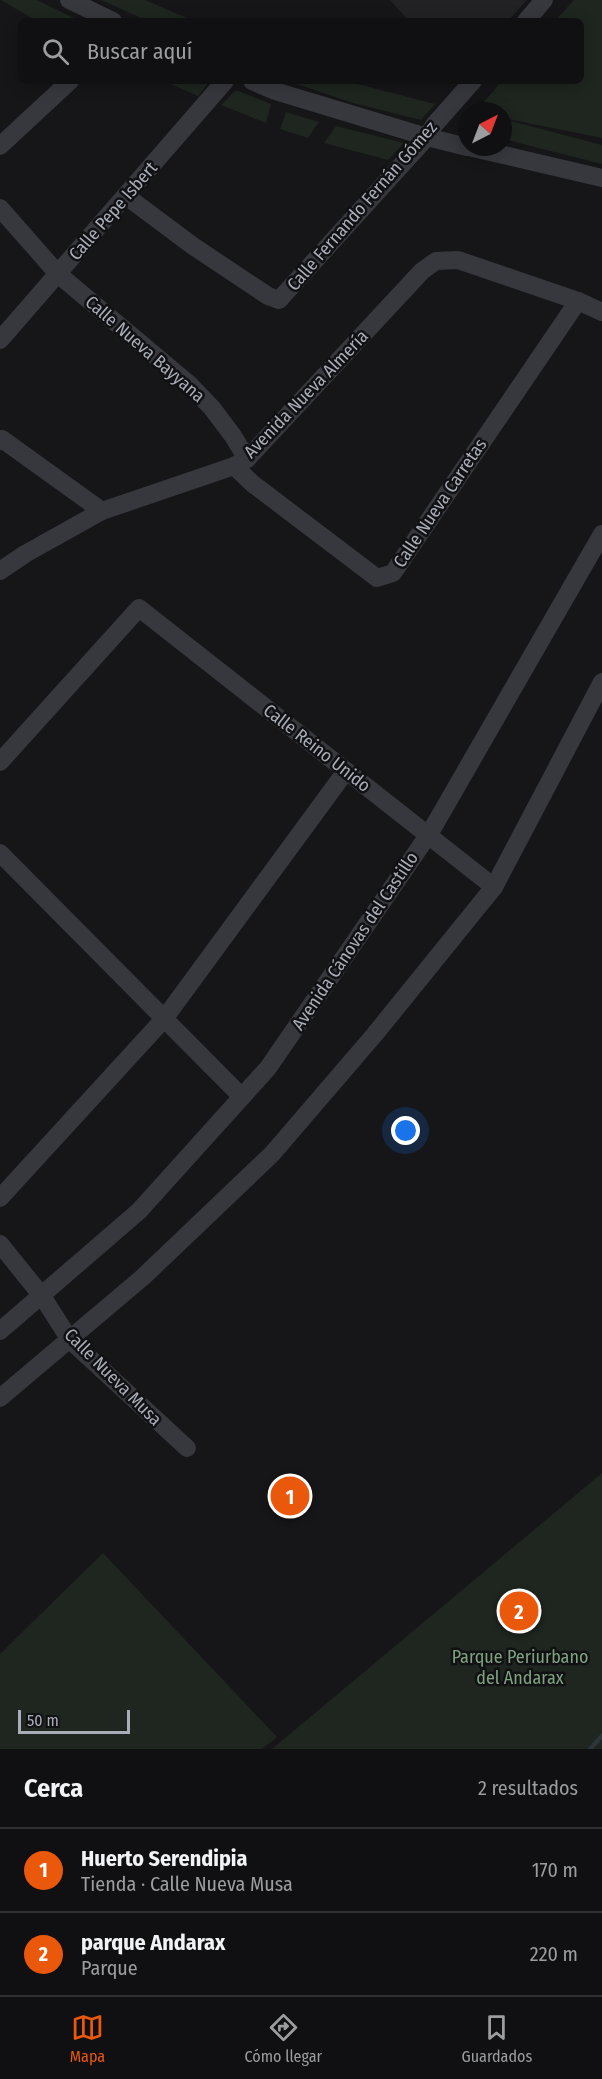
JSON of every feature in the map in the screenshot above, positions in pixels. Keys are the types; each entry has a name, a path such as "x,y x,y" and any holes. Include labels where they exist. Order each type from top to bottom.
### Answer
{"street":[{"path":"69,0 106,18"},
{"path":"529,18 544,0"},
{"path":"0,146 67,84"},
{"name":"Calle Pepe Isbert","path":"0,340 222,84"},
{"path":"259,84 275,91 458,145"},
{"name":"Calle Fernando Fernán Gómez","path":"126,196 193,246 268,296 279,300 427,137 434,125 470,84"},
{"path":"507,156 602,178"},
{"name":"Calle Nueva Bayyana","path":"0,208 58,274 190,385 233,436 240,462"},
{"name":"Avenida Nueva Almería","path":"0,572 33,549 102,511 240,462 422,271 436,261 458,260 578,301 602,312"},
{"name":"Calle Nueva Carretas","path":"240,462 253,484 377,578 393,573 578,301"},
{"path":"0,441 2,439 102,511"},
{"name":"Avenida Cánovas del Castillo","path":"0,1330 139,1211 268,1068 428,835 602,534"},
{"name":"Calle Reino Unido","path":"0,762 139,608 494,887"},
{"path":"0,1398 143,1277 272,1154 375,1034 494,887 602,682"},
{"path":"0,1198 164,1019 346,771"},
{"path":"0,853 242,1097"},
{"name":"Calle Nueva Musa","path":"0,1244 42,1296 70,1340 187,1448"}],"shaded area":[{"path":"390,0 527,0 511,18 406,18"}],"green space":[{"path":"1,0 37,0 74,18 32,18"},
{"path":"101,0 145,0 187,18 141,18"},
{"path":"574,0 602,0 602,138 512,120 512,102 484,102 499,84 584,84 584,18 558,18"},
{"path":"171,84 208,84 198,96"},
{"path":"297,84 358,84 435,104 421,120 353,103"},
{"path":"236,90 271,104 266,123 221,105"},
{"path":"286,112 319,122 308,138 280,129"},
{"path":"512,121 602,145 602,164 512,141"},
{"path":"336,126 404,143 388,160 324,143"},
{"name":"Parque Periurbano del Andarax","path":"602,1473 602,1749 272,1749"},
{"path":"103,1553 277,1737 262,1749 0,1749 0,1654"}],"waterway":[{"path":"590,1749 602,1736"}],"place":[{"name":"Huerto Serendipia","path":"290,1496"},
{"name":"parque Andarax","path":"519,1611"}]}
